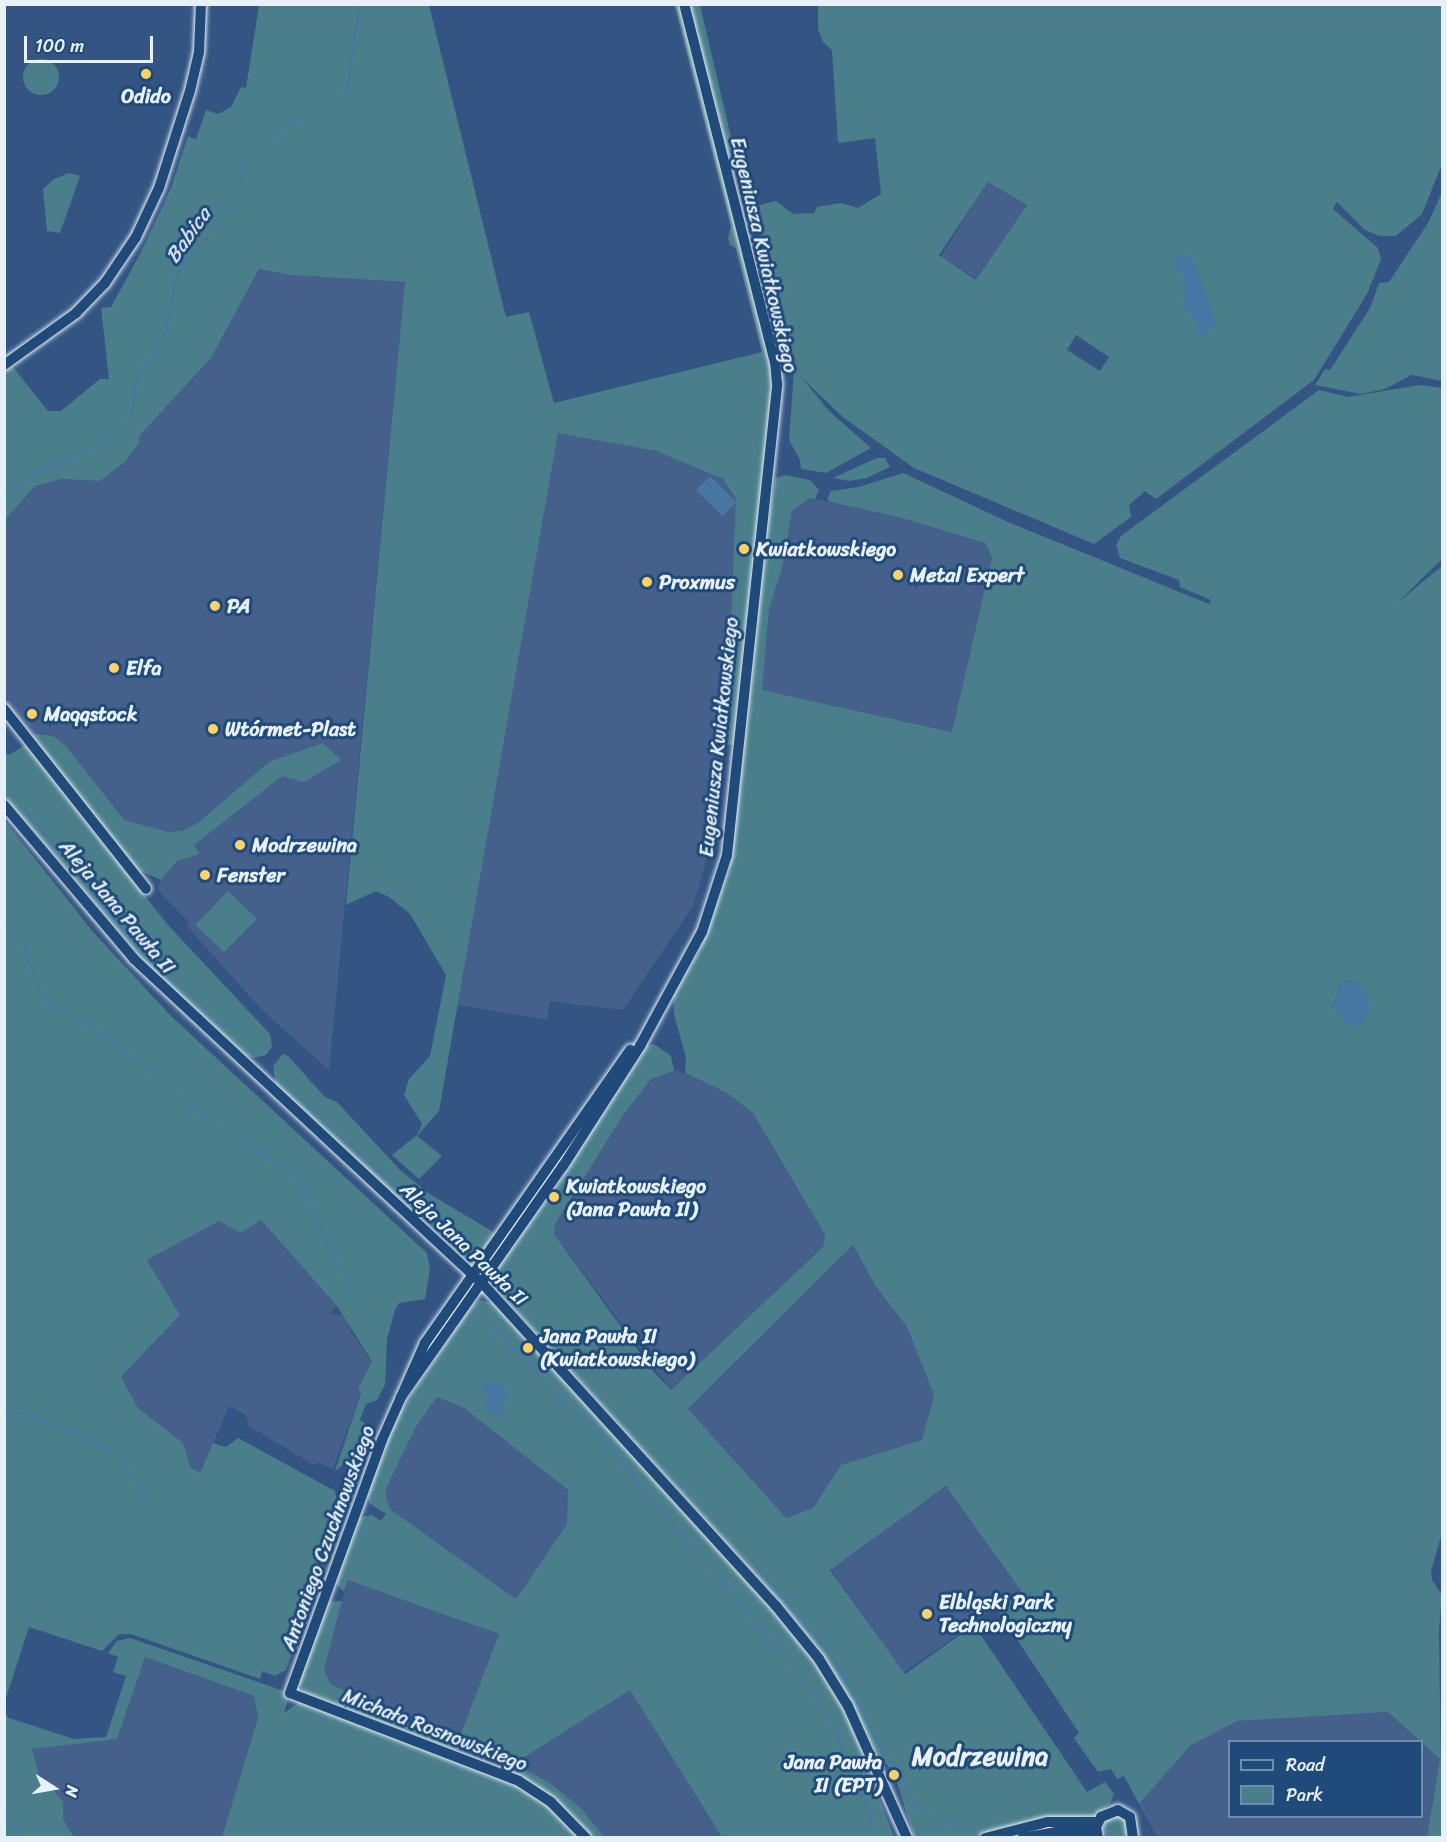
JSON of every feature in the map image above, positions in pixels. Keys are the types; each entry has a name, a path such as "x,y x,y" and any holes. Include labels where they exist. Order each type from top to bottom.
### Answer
{"street":[{"path":"4,365 76,313 105,283 135,237 159,188 190,91 199,52 201,4"},
{"name":"Eugeniusza Kwiatkowskiego","path":"482,1283 645,1035 702,932 727,855 750,607 777,406 775,363 684,4"},
{"path":"4,709 146,889"},
{"name":"Aleja Jana Pawła II","path":"4,805 20,821 110,932 164,990 482,1283 800,1633 853,1716 903,1835"},
{"name":"Eugeniusza Kwiatkowskiego","path":"472,1273 581,1116 645,1035"},
{"name":"Antoniego Czuchnowskiego","path":"290,1693 382,1440 425,1343 472,1273"},
{"name":"Antoniego Czuchnowskiego","path":"401,1397 482,1283"},
{"name":"Michała Rosnowskiego","path":"290,1693 519,1781 551,1802 586,1838"},
{"path":"1097,1831 1111,1810 1125,1812 1134,1823 1133,1837"},
{"path":"985,1838 1048,1822 1097,1831"},
{"path":"1023,1838 1056,1832 1097,1831"}],"shaded area":[{"path":"988,181 1027,205 980,281 941,256"},
{"path":"1183,253 1192,257 1216,324 1205,335 1197,333 1194,318 1183,306 1185,279 1176,264 1176,257"},
{"path":"259,269 290,275 405,282 329,1070 262,1010 187,926 190,923 158,890 161,877 30,737 5,704 5,520 35,486 61,479 100,481 125,462 138,444 141,434 211,358"},
{"path":"558,432 656,451 723,479 738,503 730,647 712,839 694,904 623,1010 550,1001 547,1020 457,1005"},
{"path":"710,476 737,502 723,516 696,490"},
{"name":"Metal Expert","path":"810,498 898,517 984,543 992,558 953,732 761,690 769,609 783,565 792,511"},
{"path":"1341,980 1357,983 1368,993 1369,1011 1360,1028 1345,1022 1333,1007"},
{"path":"677,1070 727,1093 753,1113 825,1235 823,1247 671,1390 554,1234 555,1224 622,1117 651,1079"},
{"path":"261,1220 337,1306 331,1313 345,1316 351,1332 372,1361 358,1389 361,1392 333,1469 318,1462 314,1465 249,1426 246,1415 229,1406 200,1473 191,1468 183,1443 138,1408 121,1377 180,1315 147,1260 219,1221 241,1233"},
{"path":"853,1245 875,1285 907,1327 934,1395 922,1440 842,1465 813,1508 786,1518 688,1410"},
{"path":"488,1381 504,1387 507,1394 505,1404 497,1406 504,1413 504,1420 483,1407 488,1399 482,1390"},
{"path":"437,1397 464,1408 568,1490 567,1524 516,1599 390,1509 385,1493 391,1478 416,1427"},
{"name":"Elbląski Park Technologiczny","path":"947,1486 1020,1591 903,1673 830,1568"},
{"path":"348,1579 499,1634 461,1733 448,1740 331,1684 324,1670"},
{"path":"145,1657 254,1696 258,1718 222,1837 74,1837 63,1819 63,1801 40,1777 32,1749 117,1739"},
{"path":"630,1690 722,1837 604,1837 581,1808 550,1783 513,1765"},
{"path":"1389,1712 1419,1740 1228,1740 1228,1818 1423,1818 1423,1743 1440,1759 1427,1837 1157,1837 1139,1804 1190,1746 1237,1721"}],"green space":[{"path":"259,5 429,5 506,317 529,312 554,403 762,352 736,248 730,245 728,238 731,225 675,5 700,5 735,154 722,156 775,363 738,746 720,744 730,647 736,499 723,479 656,451 558,433 439,1111 417,1136 442,1156 419,1179 392,1155 418,1134 422,1124 404,1095 409,1079 430,1056 446,975 410,914 389,897 376,891 346,905 405,282 290,275 259,269 211,358 141,434 138,444 125,462 100,481 61,479 35,486 5,520 5,371 13,367 48,411 61,411 100,379 109,379 101,308 111,307 141,252 171,188 188,136 196,139 206,110 218,114 231,107 241,87 246,88"},
{"path":"818,5 1442,5 1442,164 1422,214 1396,236 1380,236 1365,230 1337,202 1333,209 1378,248 1381,259 1367,294 1314,380 1156,499 1145,491 1129,505 1131,517 1094,544 914,468 844,418 802,378 829,411 871,448 826,473 801,469 800,460 789,440 794,371 751,207 776,201 793,214 814,213 817,207 841,203 858,208 881,194 875,138 838,143 832,50 823,42 818,29","holes":["988,182 1027,205 976,280 939,255","1076,335 1109,357 1100,371 1067,350"]},
{"path":"41,59 54,64 59,77 54,90 41,95 28,90 23,77 28,64"},
{"path":"69,173 80,176 60,233 47,231 43,189 54,179"},
{"path":"1442,192 1442,381 1412,375 1385,389 1361,394 1315,385 1325,369 1330,370 1370,308 1379,283 1389,282 1428,223"},
{"path":"1420,385 1442,388 1442,559 1397,603 1442,566 1442,1533 1431,1571 1432,1580 1442,1595 1439,1630 1442,1837 1427,1837 1440,1759 1423,1744 1423,1740 1419,1740 1388,1712 1237,1721 1190,1746 1139,1804 1124,1776 1117,1779 1111,1769 1098,1772 1074,1738 1079,1733 997,1609 1021,1591 946,1486 830,1570 905,1674 974,1625 1087,1792 1105,1782 1114,1794 1110,1804 1093,1816 1043,1819 972,1837 914,1837 894,1773 878,1754 822,1653 785,1607 497,1289 494,1271 558,1185 643,1046 654,1044 671,1056 674,1071 651,1079 622,1117 555,1224 554,1234 653,1371 671,1390 823,1247 825,1235 753,1113 727,1093 685,1073 686,1058 674,1014 673,995 700,950 730,868 755,607 775,478 785,475 810,480 819,490 815,499 810,498 792,511 783,565 769,609 762,690 952,732 992,558 985,543 898,517 830,502 827,499 831,491 859,487 903,473 1008,522 1209,604 1211,600 1180,587 1179,580 1120,558 1116,545 1121,536 1319,390 1348,397","holes":["1341,980 1357,983 1345,1022 1333,1007","853,1245 875,1285 907,1327 934,1395 922,1440 841,1465 813,1508 786,1518 688,1409"]},
{"path":"877,458 885,458 890,467 867,478 849,481 833,478"},
{"path":"35,734 53,736 66,746 124,820 168,832 182,831 198,823 269,762 323,743 341,760 304,782 282,776 194,845 200,854 177,861 161,880 136,869 30,737"},
{"path":"25,745 168,925 270,1034 272,1047 266,1055 254,1058 242,1055 160,979 5,797 4,752 9,755"},
{"path":"5,821 94,933 171,1016 427,1253 430,1269 425,1299 399,1303 395,1310 387,1339 385,1385 377,1400 366,1404 360,1420 369,1426 358,1458 353,1465 345,1463 335,1471 361,1393 358,1389 372,1361 337,1306 261,1220 241,1233 219,1221 147,1260 180,1315 121,1377 138,1408 183,1443 191,1468 200,1473 213,1443 226,1447 238,1438 335,1491 340,1520 286,1670 275,1676 262,1671 260,1679 131,1634 119,1634 102,1651 29,1627 5,1701"},
{"path":"228,891 257,919 224,953 195,925"},
{"path":"283,1054 288,1056 325,1097 337,1102 401,1171 431,1195 497,1234 481,1256 470,1260 461,1256 430,1222 398,1198 276,1085 273,1066"},
{"path":"479,1300 495,1303 505,1313 525,1340 552,1365 763,1598 811,1656 849,1718 894,1837 722,1837 630,1690 514,1764 550,1783 581,1808 604,1837 591,1838 555,1800 509,1773 513,1764 485,1754 479,1740 467,1736 457,1751 304,1692 299,1683 327,1602 342,1601 324,1670 331,1684 447,1740 461,1733 499,1634 348,1580 344,1592 334,1581 360,1517 372,1515 381,1521 386,1514 370,1504 367,1495 397,1416 472,1305","holes":["437,1397 464,1408 568,1490 567,1524 516,1599 390,1509 385,1493 416,1427"]},
{"path":"130,1638 290,1693 284,1713 301,1701 527,1790 564,1818 581,1837 222,1837 258,1718 254,1696 145,1657 117,1739 32,1749 40,1777 63,1801 63,1819 74,1837 5,1837 4,1712 9,1718 74,1739 106,1737 126,1676 113,1672 118,1657 108,1653 117,1641"},
{"path":"1116,1815 1121,1816 1127,1822 1127,1832 1121,1838 1116,1839 1111,1838 1105,1832 1104,1827 1105,1822 1111,1816"}],"waterway":[{"name":"Babica","path":"4,498 31,477 103,442 127,423 132,414 138,372 154,356 166,332 177,272 207,237 240,183 244,164 288,123 320,115 347,91 360,4"},
{"path":"24,809 64,858"},
{"path":"73,870 144,955 215,1024 246,1028"},
{"path":"4,922 25,948 35,980 47,1002 107,1037 210,1122 295,1177 307,1191 328,1246 366,1315"},
{"path":"295,1096 399,1190 430,1208 464,1240"},
{"path":"488,1322 614,1454 800,1676 834,1726 874,1826"},
{"path":"4,1410 34,1416 117,1453 145,1496"},
{"path":"752,1561 834,1660 881,1747 900,1772 918,1809 948,1826"},
{"name":"Babica","path":"4,1810 18,1838"}],"place":[{"name":"Odido","path":"146,74"},
{"name":"Kwiatkowskiego","path":"744,549"},
{"name":"Metal Expert","path":"898,575"},
{"name":"Proxmus","path":"647,582"},
{"name":"PA","path":"215,606"},
{"name":"Elfa","path":"114,668"},
{"name":"Maqqstock","path":"32,714"},
{"name":"Wtórmet-Plast","path":"213,729"},
{"name":"Modrzewina","path":"240,845"},
{"name":"Fenster","path":"205,875"},
{"name":"Kwiatkowskiego (Jana Pawła II)","path":"554,1197"},
{"name":"Jana Pawła II (Kwiatkowskiego)","path":"528,1348"},
{"name":"Elbląski Park Technologiczny","path":"927,1614"},
{"name":"Jana Pawła II (EPT)","path":"894,1775"}],"district":[{"name":"Modrzewina","path":"980,1757"}]}
